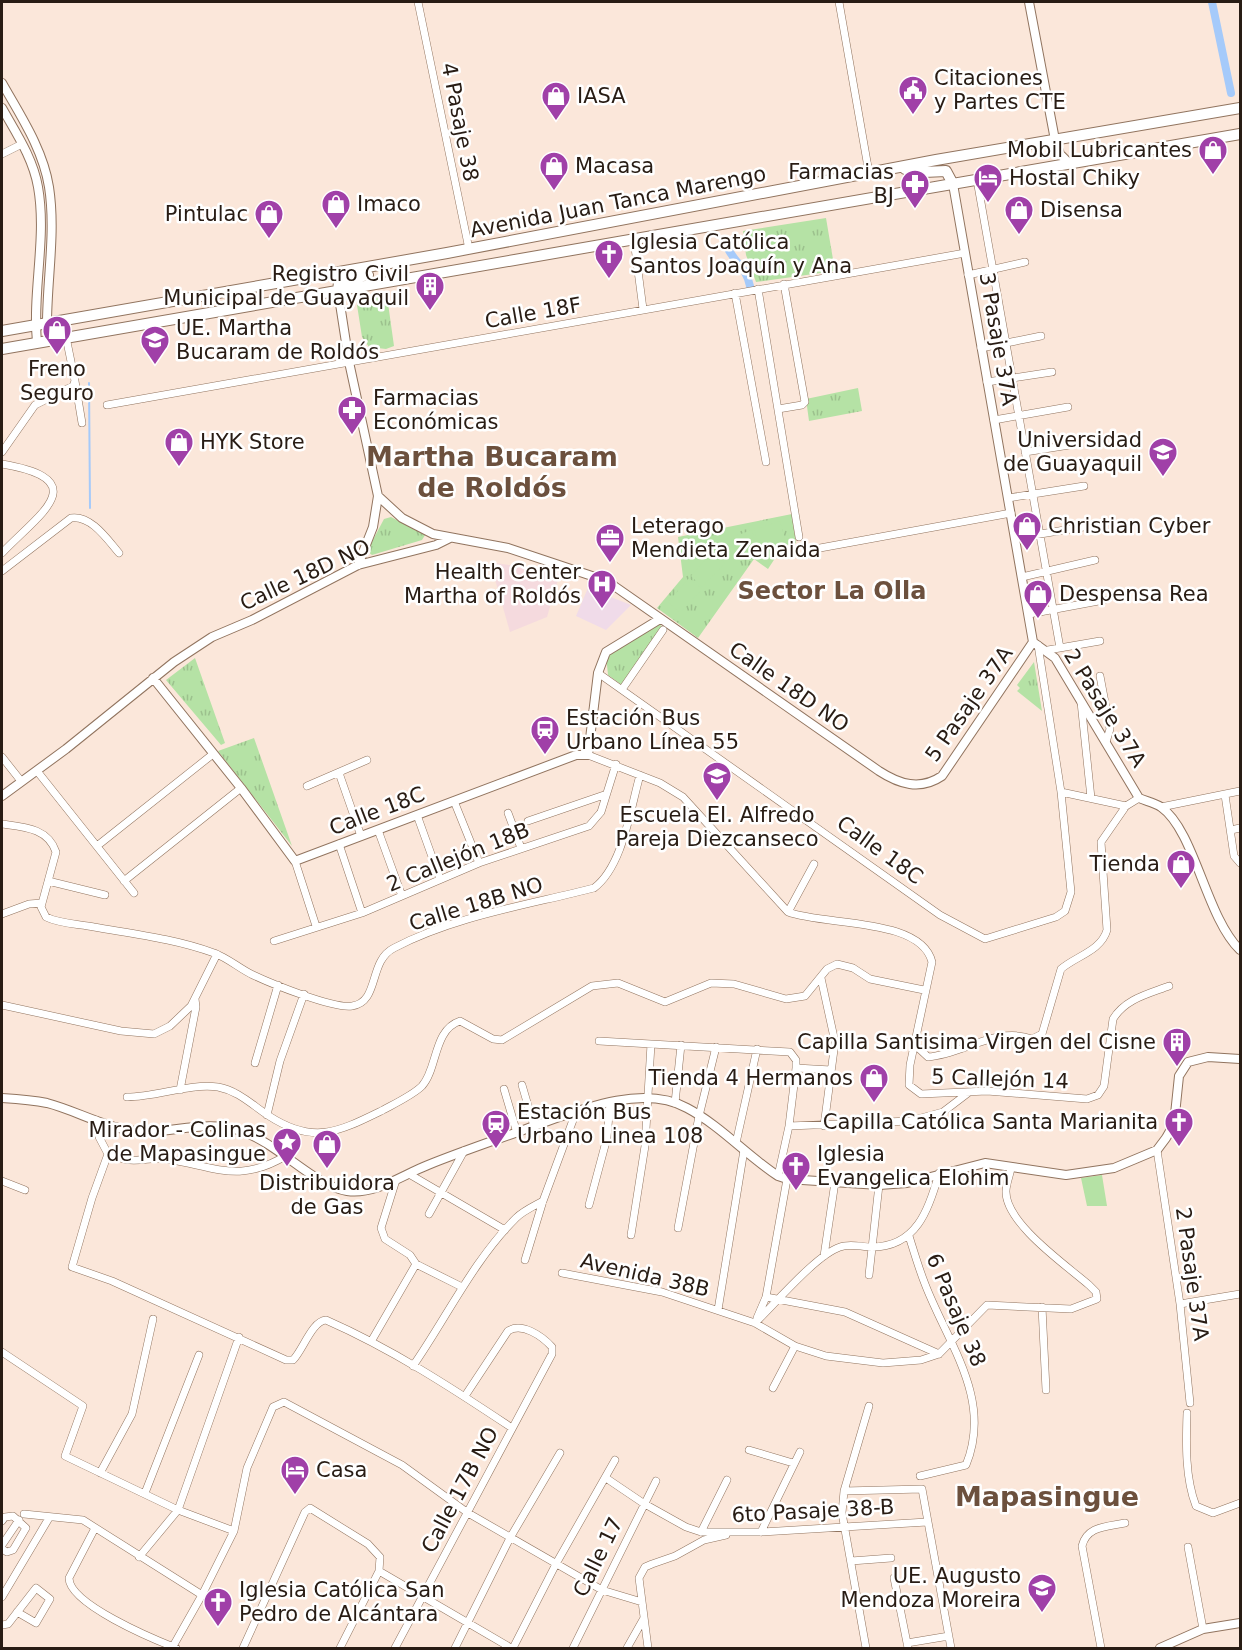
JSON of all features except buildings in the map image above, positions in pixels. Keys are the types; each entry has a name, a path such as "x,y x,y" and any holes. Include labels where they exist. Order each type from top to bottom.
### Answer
{"main road":[{"name":"Avenida Juan Tanca Marengo","path":"2,331 447,253 869,173 1240,108"},
{"name":"Avenida Juan Tanca Marengo","path":"4,351 37,342 1240,134"},
{"path":"898,168 924,172 943,170 949,173 953,184"},
{"path":"338,291 339,282 343,280 428,262 447,253"}],"street":[{"name":"4 Pasaje 38","path":"418,2 469,249"},
{"path":"839,2 869,173"},
{"path":"1029,2 1055,140 1060,154 1070,164"},
{"path":"2,83 32,138 49,186 51,260 37,342"},
{"path":"2,108 32,165 40,207 41,325"},
{"path":"2,154 22,144"},
{"path":"977,180 1060,648"},
{"name":"3 Pasaje 37A","path":"953,184 1022,577 1036,644"},
{"path":"634,240 643,309"},
{"name":"Calle 18F","path":"106,405 965,253"},
{"path":"968,275 1025,262"},
{"path":"778,409 804,404 784,284"},
{"path":"758,289 799,537"},
{"path":"338,291 349,362 378,496 373,527 358,565"},
{"path":"735,293 766,462"},
{"path":"981,348 1041,336"},
{"path":"66,338 82,423"},
{"path":"987,382 1052,372"},
{"path":"2,452 35,405 69,389 75,381"},
{"path":"994,420 1068,407"},
{"path":"1025,452 1076,444"},
{"path":"2,464 39,472 49,481 52,490 49,507 3,551 15,560"},
{"path":"1008,498 1084,486"},
{"path":"378,496 402,518 417,527 450,538"},
{"path":"820,548 1011,513"},
{"path":"2,571 64,521 78,516 90,522 119,553"},
{"path":"1015,538 1090,526"},
{"name":"Calle 18D NO","path":"2,796 37,771 153,678 212,637 252,620 358,565 436,545 450,538 508,548 589,573 607,581 895,781 904,785 930,782"},
{"path":"1022,577 1095,560"},
{"path":"1029,614 1104,600"},
{"path":"660,619 606,652 598,673 588,755 640,775 683,797 788,912 802,917 873,925 915,939 930,951 932,962 924,990 914,1044 928,1057 949,1053 994,1037 1012,1034 1032,1039 1042,1034 1061,969 1096,947 1105,937 1107,930 1101,842 1126,806 1139,798 1161,807 1182,833 1223,925 1240,950"},
{"path":"623,688 663,630"},
{"path":"1048,650 1100,641"},
{"path":"1036,644 1060,792 1126,806"},
{"name":"2 Pasaje 37A","path":"1036,644 1048,650 1139,798"},
{"name":"5 Pasaje 37A","path":"930,782 942,776 1036,644"},
{"name":"Calle 18C","path":"598,673 623,688 940,915 985,939 994,938 1021,927 1045,923 1065,911 1071,892 1060,792"},
{"path":"1100,675 1110,729 1106,742"},
{"path":"153,678 241,788 295,861 316,926"},
{"path":"1080,699 1091,798"},
{"path":"96,846 213,754"},
{"name":"Calle 18C","path":"295,861 576,755 588,755"},
{"path":"2,757 21,781"},
{"path":"307,786 367,760"},
{"name":"2 Callejón 18B","path":"274,941 362,913 479,863 589,826 601,812 604,795 615,764"},
{"path":"37,771 134,893"},
{"path":"339,773 361,836"},
{"name":"Calle 18B NO","path":"42,903 41,911 50,919 192,945 218,954 253,975 278,986 339,1006 362,1003 368,997 378,962 393,948 439,929 594,888 606,879 614,863 640,775"},
{"path":"124,880 241,788"},
{"path":"1161,807 1240,791"},
{"path":"528,821 604,795"},
{"path":"1226,795 1234,856 1240,863"},
{"path":"454,801 479,863"},
{"path":"508,813 521,848"},
{"path":"417,815 440,879"},
{"path":"2,824 32,828 53,843 56,852 42,903 29,904 2,914"},
{"path":"1231,830 1240,828"},
{"path":"378,830 402,896"},
{"path":"339,844 362,913"},
{"path":"788,912 814,864"},
{"path":"48,881 105,895"},
{"path":"2,1005 88,1024 154,1034 170,1026 194,999 218,954"},
{"path":"128,1097 150,1097 180,1090 218,1087 235,1092 257,1105 267,1115 312,1135 335,1131 384,1109 422,1086 442,1036 452,1024 459,1021 493,1039 502,1040 592,986 618,983 665,1002 711,983 730,983 786,999 805,996 827,969 837,964 853,968 870,979 924,990"},
{"path":"821,978 835,1042 824,1126"},
{"path":"255,1063 278,986"},
{"name":"5 Callejón 14","path":"914,1044 909,1080 915,1091 921,1094 1020,1092 1087,1099 1098,1095 1104,1086 1113,1019 1119,1009 1139,997 1169,986"},
{"path":"267,1115 280,1061 304,994"},
{"path":"180,1090 196,1007 194,999"},
{"path":"599,1041 790,1052 796,1060 766,1297 755,1323"},
{"path":"631,1235 645,1146 651,1044"},
{"path":"675,1103 681,1045"},
{"path":"678,1228 699,1116 716,1047"},
{"path":"736,1143 757,1049"},
{"path":"2,1098 48,1103 128,1130 148,1132 186,1126 239,1130 260,1138 287,1155 320,1181 347,1191 376,1188 464,1151 576,1112 610,1103 662,1099 699,1116 782,1177 879,1185 907,1183 985,1163 1066,1175 1114,1168 1157,1150 1174,1124 1181,1069 1188,1062 1208,1057 1240,1059"},
{"path":"796,1068 831,1070"},
{"path":"522,1085 534,1126"},
{"path":"504,1089 517,1132"},
{"path":"789,1126 824,1126 927,1118 943,1112 968,1094"},
{"path":"590,1205 607,1138 610,1103"},
{"path":"525,1260 543,1201 576,1112"},
{"path":"96,1120 99,1137 108,1154 129,1160 166,1159 222,1171 255,1171 287,1155"},
{"path":"718,1310 744,1150"},
{"name":"2 Pasaje 37A","path":"1157,1150 1180,1304 1190,1403"},
{"path":"429,1214 464,1151"},
{"path":"108,1154 92,1198 72,1267 112,1281 286,1360 293,1360 299,1354 321,1320 372,1340 465,1396 512,1428"},
{"path":"766,1297 845,1312 939,1354 987,1305 1071,1309 1097,1299 1096,1292 1089,1285 1022,1226 1009,1205 1006,1191 1011,1168"},
{"name":"6 Pasaje 38","path":"920,1476 966,1465 973,1448 975,1420 972,1394 962,1362 925,1285 909,1236 931,1204 939,1173"},
{"path":"409,1174 505,1230"},
{"path":"396,1180 381,1228 385,1239 410,1255 416,1264 462,1287"},
{"path":"2,1181 25,1190"},
{"path":"824,1256 835,1182"},
{"path":"869,1275 879,1185"},
{"path":"414,1366 443,1322 462,1287 505,1230 517,1216 543,1201"},
{"path":"755,1323 824,1256 840,1246 872,1247 896,1244 909,1236"},
{"path":"372,1340 416,1264"},
{"name":"Avenida 38B","path":"562,1273 662,1292 755,1323 795,1346 826,1356 883,1363 921,1360 939,1354"},
{"path":"1180,1304 1240,1294"},
{"path":"1042,1307 1046,1390"},
{"path":"100,1473 132,1414 153,1319"},
{"name":"Calle 17B NO","path":"395,1648 552,1354 552,1347 523,1327 515,1327 508,1331 465,1396"},
{"path":"139,1557 178,1510 239,1338"},
{"path":"773,1388 795,1346"},
{"path":"2,1352 83,1406 65,1456 178,1510 234,1531"},
{"path":"145,1493 199,1355"},
{"path":"95,1528 69,1578 70,1584 79,1596 102,1612 174,1648 234,1531 247,1468 273,1407 284,1402 402,1465 468,1513 557,1562 602,1590 642,1602"},
{"path":"866,1648 843,1526 844,1491 869,1406"},
{"path":"1187,1413 1188,1456 1192,1495 1196,1506 1214,1513 1240,1503"},
{"path":"749,1450 793,1463"},
{"path":"761,1532 800,1452"},
{"path":"455,1648 510,1538 560,1453"},
{"path":"379,1571 422,1598 512,1648 557,1562 615,1460"},
{"path":"606,1479 686,1527 701,1532 727,1480"},
{"name":"Calle 17","path":"573,1648 643,1503 656,1481"},
{"path":"844,1491 922,1490 951,1648"},
{"path":"243,1648 305,1512 310,1508 368,1544 380,1557 379,1571 340,1648"},
{"path":"2,1521 9,1515 83,1520 202,1595"},
{"path":"21,1517 26,1530 13,1550 7,1552 2,1547 21,1517"},
{"path":"2,1597 49,1518"},
{"name":"6to Pasaje 38-B","path":"701,1532 761,1532 927,1522"},
{"path":"1101,1648 1082,1546 1084,1537 1092,1530 1125,1523"},
{"path":"648,1648 639,1578 645,1567 675,1556 704,1540 741,1532"},
{"path":"1188,1547 1203,1629"},
{"path":"851,1561 891,1558"},
{"path":"894,1578 907,1646 949,1636"},
{"path":"2,1625 8,1624 17,1612 36,1588 50,1599 36,1623 17,1612"},
{"path":"627,1648 644,1618"},
{"path":"1160,1648 1203,1629 1240,1623"}],"shaded area":[{"path":"490,562 560,573 547,617 510,632"},
{"name":"Health Center Martha of Roldós","path":"588,588 631,605 606,630 576,616"}],"green space":[{"path":"826,218 835,271 756,282 746,255 743,231"},
{"path":"387,296 394,346 386,349 369,347 362,337 357,305 362,300"},
{"path":"858,388 862,411 809,421 806,399"},
{"path":"792,514 796,543 783,546 768,569 754,559 698,638 657,608 683,577 678,537"},
{"path":"391,517 425,535 422,540 372,555 367,551 384,519"},
{"path":"780,521 785,540 761,549 754,530"},
{"path":"752,530 757,549 733,559 726,539"},
{"path":"712,552 725,563 702,587 691,576"},
{"path":"689,578 702,589 680,613 668,602"},
{"path":"657,623 663,627 623,686 608,675 606,655"},
{"path":"195,658 225,743 221,745 166,680"},
{"path":"1034,662 1042,711 1017,691 1020,688 1017,685"},
{"path":"254,738 292,846 218,751"},
{"path":"1102,1175 1107,1206 1087,1206 1081,1178"}],"waterway":[{"path":"1212,2 1231,93"},
{"path":"726,245 746,274 750,286"},
{"path":"89,383 90,508"}],"place":[{"name":"Citaciones y Partes CTE","path":"913,116"},
{"name":"IASA","path":"556,122"},
{"name":"Mobil Lubricantes","path":"1213,176"},
{"name":"Macasa","path":"554,192"},
{"name":"Hostal Chiky","path":"988,204"},
{"name":"Farmacias BJ","path":"915,210"},
{"name":"Imaco","path":"336,230"},
{"name":"Disensa","path":"1019,236"},
{"name":"Pintulac","path":"269,240"},
{"name":"Iglesia Católica Santos Joaquín y Ana","path":"609,280"},
{"name":"Registro Civil Municipal de Guayaquil","path":"430,312"},
{"name":"Freno Seguro","path":"57,356"},
{"name":"UE. Martha Bucaram de Roldós","path":"155,366"},
{"name":"Farmacias Económicas","path":"352,436"},
{"name":"HYK Store","path":"179,468"},
{"name":"Universidad de Guayaquil","path":"1163,478"},
{"name":"Christian Cyber","path":"1027,552"},
{"name":"Leterago Mendieta Zenaida","path":"610,564"},
{"name":"Health Center Martha of Roldós","path":"602,610"},
{"name":"Despensa Rea","path":"1038,620"},
{"name":"Estación Bus Urbano Línea 55","path":"545,756"},
{"name":"Escuela EI. Alfredo Pareja Diezcanseco","path":"717,802"},
{"name":"Tienda","path":"1181,890"},
{"name":"Capilla Santisima Virgen del Cisne","path":"1177,1068"},
{"name":"Tienda 4 Hermanos","path":"874,1104"},
{"name":"Capilla Católica Santa Marianita","path":"1179,1148"},
{"name":"Estación Bus Urbano Linea 108","path":"496,1150"},
{"name":"Mirador - Colinas de Mapasingue","path":"287,1168"},
{"name":"Distribuidora de Gas","path":"327,1170"},
{"name":"Iglesia Evangelica Elohim","path":"796,1192"},
{"name":"Casa","path":"295,1496"},
{"name":"UE. Augusto Mendoza Moreira","path":"1042,1614"},
{"name":"Iglesia Católica San Pedro de Alcántara","path":"218,1628"}],"district":[{"name":"Martha Bucaram de Roldós","path":"492,472"},
{"name":"Sector La Olla","path":"832,591"},
{"name":"Mapasingue","path":"1047,1497"}]}
